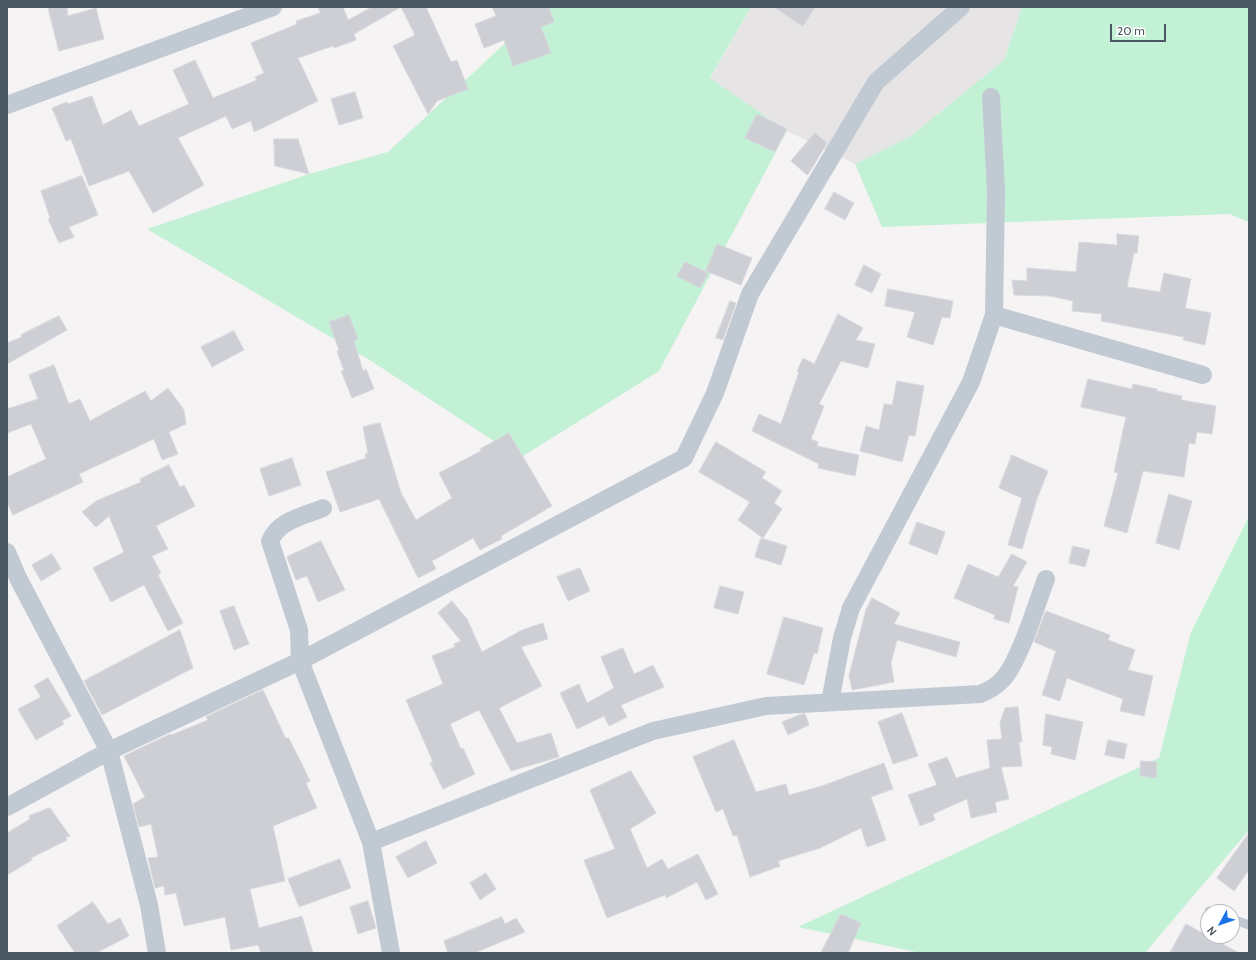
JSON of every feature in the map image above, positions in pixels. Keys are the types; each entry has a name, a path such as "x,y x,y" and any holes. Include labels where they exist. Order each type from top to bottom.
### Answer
{"street":[{"path":"7,105 273,7"},
{"path":"7,807 109,751 300,661 684,458 715,393 750,294 876,82 961,7"},
{"path":"830,702 842,638 851,608 971,382 994,315 996,192 991,96"},
{"path":"994,315 1204,375"},
{"path":"323,508 287,522 274,530 270,540 272,553 298,625 300,661 370,842 391,953"},
{"path":"7,552 18,578 109,751 149,905 157,953"},
{"path":"370,842 653,731 766,706 980,694 992,689 1002,681 1013,665 1046,579"}],"shaded area":[{"path":"751,7 1022,7 1004,60 911,136 855,164 787,131 710,79"}],"green space":[{"path":"544,7 751,7 710,78 787,131 659,371 520,458 368,359 147,229 309,174 388,152"},
{"path":"1022,7 1249,7 1249,222 1229,214 882,227 855,164 911,136 1004,60"},
{"path":"1249,516 1249,830 1145,953 921,953 798,927 1159,758 1191,632"}],"building":[{"path":"48,7 67,7 68,16 96,8 104,39 59,51"},
{"path":"318,7 343,7 348,20 372,7 401,7 354,34 356,40 298,58 318,101 254,132 251,121 232,129 226,116 178,138 204,185 153,213 129,171 89,186 71,139 66,141 52,108 67,102 68,104 92,96 103,125 131,110 139,126 189,104 173,70 195,60 213,98 257,80 255,77 264,73 251,43 297,24 296,21 320,13"},
{"path":"401,7 426,7 451,62 457,60 468,89 437,101 428,114 393,46 415,35"},
{"path":"492,7 549,7 554,22 541,27 551,53 513,66 504,40 484,48 475,24 496,16"},
{"path":"774,7 815,7 803,26"},
{"path":"355,92 363,118 339,125 331,99"},
{"path":"757,114 787,129 775,152 745,138"},
{"path":"815,133 827,143 807,175 791,161"},
{"path":"274,139 298,139 309,174 275,166"},
{"path":"82,176 98,215 69,227 74,237 59,243 48,219 50,218 41,191"},
{"path":"834,192 854,203 845,220 825,209"},
{"path":"1117,234 1139,236 1137,253 1134,253 1127,287 1160,292 1164,273 1191,279 1185,308 1211,313 1205,345 1183,340 1184,337 1101,321 1102,314 1072,311 1073,301 1050,296 1014,295 1012,280 1027,281 1027,268 1076,272 1079,242 1117,245"},
{"path":"717,244 752,258 741,285 706,271"},
{"path":"685,262 708,273 700,288 677,276"},
{"path":"864,265 881,274 872,293 855,285"},
{"path":"888,289 953,301 950,318 942,317 933,345 907,337 915,312 885,306"},
{"path":"730,301 736,303 723,340 716,338"},
{"path":"838,314 863,328 856,340 875,344 868,368 841,361 819,404 824,406 811,439 818,442 817,446 859,455 855,476 818,468 819,464 752,431 759,414 781,424 799,372 797,371 803,358 814,364"},
{"path":"349,315 358,339 354,341 363,371 366,369 374,389 352,398 341,371 344,371 337,351 339,350 329,322"},
{"path":"59,316 67,330 7,364 7,343 22,337 21,335"},
{"path":"234,331 244,350 212,367 201,347"},
{"path":"54,365 69,404 80,399 90,421 145,391 151,401 168,388 184,410 186,424 169,432 178,454 162,460 154,439 79,474 83,482 13,515 7,502 7,477 46,459 31,424 7,433 7,409 38,399 29,375"},
{"path":"1088,379 1132,389 1133,384 1157,389 1157,391 1182,396 1181,400 1216,406 1212,434 1197,432 1195,444 1189,443 1184,477 1143,471 1127,533 1104,526 1118,473 1114,472 1126,417 1081,407"},
{"path":"897,381 924,386 915,436 909,435 902,462 860,451 866,426 879,430 884,404 892,405"},
{"path":"380,423 401,493 416,520 452,498 439,473 481,451 480,449 509,433 552,506 501,536 502,539 480,550 473,538 432,561 436,569 418,578 379,499 340,512 326,472 366,458 365,454 368,453 363,427"},
{"path":"716,442 766,472 762,478 782,491 774,503 782,509 763,538 738,520 750,502 699,472"},
{"path":"1012,455 1048,471 1037,499 1022,549 1008,545 1022,498 999,488"},
{"path":"292,458 301,485 269,496 260,469"},
{"path":"169,465 180,487 184,485 195,506 156,526 168,549 152,556 161,573 158,575 183,623 168,631 144,585 111,602 93,568 124,552 109,516 96,527 82,512 96,501 141,482 140,479"},
{"path":"1169,494 1192,501 1179,550 1156,543"},
{"path":"917,522 945,532 937,555 909,544"},
{"path":"761,538 787,546 781,565 755,557"},
{"path":"321,541 345,590 318,602 307,576 296,580 287,557"},
{"path":"1073,546 1090,550 1085,567 1069,563"},
{"path":"52,554 61,569 41,581 32,565"},
{"path":"1012,554 1027,562 1013,586 1018,587 1009,623 994,619 995,615 954,598 968,564 998,577"},
{"path":"580,568 590,591 568,601 557,577"},
{"path":"720,586 744,592 738,614 714,608"},
{"path":"872,598 900,613 894,624 960,642 956,657 897,640 891,663 894,682 852,690 849,675 866,610"},
{"path":"452,601 467,619 482,652 522,630 543,623 548,639 521,647 542,686 499,708 517,743 551,733 559,757 511,771 479,710 450,724 461,749 463,748 475,774 443,789 430,763 433,762 406,700 443,684 432,656 455,647 454,644 461,641 438,613"},
{"path":"234,606 249,644 234,650 220,611"},
{"path":"1046,611 1110,635 1108,640 1135,650 1128,670 1153,676 1144,716 1120,711 1123,699 1067,678 1060,701 1042,695 1056,651 1034,642"},
{"path":"784,617 823,628 817,654 814,653 804,685 767,674"},
{"path":"180,630 193,668 102,715 84,681"},
{"path":"623,648 634,674 653,665 664,687 621,705 627,717 609,726 604,716 577,729 560,693 579,684 587,703 614,688 601,657"},
{"path":"48,678 71,716 62,721 64,724 36,740 18,709 41,697 34,686"},
{"path":"263,690 286,739 288,737 310,781 306,783 317,808 273,826 285,881 250,889 259,928 302,916 313,953 261,953 258,945 231,950 225,917 184,926 176,893 165,895 164,886 155,888 148,858 158,857 151,824 139,827 133,804 145,797 124,756 170,734 171,735 208,720 206,717"},
{"path":"1018,707 1022,742 1019,742 1022,766 1001,767 1009,799 995,802 997,812 971,818 967,799 933,814 935,820 920,826 908,795 937,785 928,764 947,757 956,778 990,768 987,740 1002,739 1000,723 1005,708"},
{"path":"902,713 918,756 893,764 878,722"},
{"path":"805,714 809,725 788,735 782,722"},
{"path":"1046,714 1083,722 1075,760 1051,754 1052,747 1043,745"},
{"path":"734,740 756,792 786,784 789,795 822,786 884,763 893,789 871,797 886,840 867,847 861,828 820,848 778,861 780,866 750,877 737,835 733,836 723,809 716,812 693,757"},
{"path":"1108,740 1127,744 1124,759 1105,755"},
{"path":"1141,761 1157,762 1156,778 1140,776"},
{"path":"631,771 656,813 630,829 647,868 662,859 668,869 698,854 718,894 706,900 697,882 666,898 665,895 607,918 584,860 615,849 590,790"},
{"path":"50,808 70,836 66,837 67,840 31,858 32,860 7,875 7,833 30,819 29,816"},
{"path":"1249,833 1249,870 1234,891 1217,878"},
{"path":"426,841 437,863 408,878 396,857"},
{"path":"340,859 351,888 299,907 288,879"},
{"path":"486,873 496,889 480,900 470,883"},
{"path":"368,901 376,928 358,934 350,907"},
{"path":"93,902 108,924 120,918 129,936 96,953 75,953 57,926"},
{"path":"841,914 861,923 848,953 821,953"},
{"path":"502,917 505,924 516,918 525,932 474,953 448,953 444,941"},
{"path":"1186,924 1200,932 1200,944 1223,944 1239,953 1170,953"}]}
